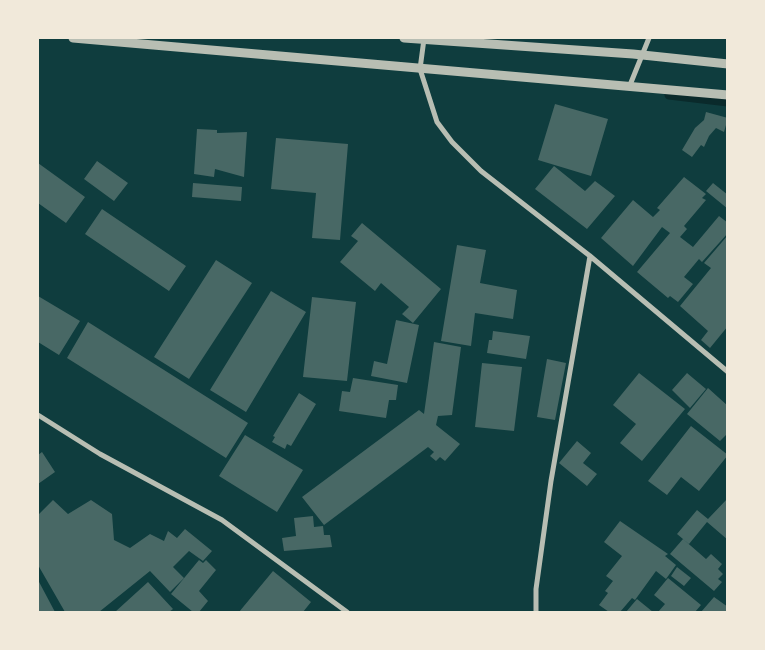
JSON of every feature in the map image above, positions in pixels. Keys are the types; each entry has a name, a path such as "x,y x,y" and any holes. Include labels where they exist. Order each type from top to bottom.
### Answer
{"street":[{"path":"74,38 728,95"},
{"path":"404,38 642,55 728,64"},
{"path":"630,85 649,38"},
{"path":"424,39 420,69 437,122 452,142 481,171 590,256 728,372"},
{"path":"536,612 536,589 547,507 590,256"},
{"path":"38,415 100,454 222,520 347,612"}],"building":[{"path":"555,104 608,119 591,176 538,160"},
{"path":"706,112 728,118 724,132 716,128 709,136 704,147 701,145 692,157 682,150 695,128 704,120"},
{"path":"197,129 217,130 217,133 247,132 244,177 215,169 214,177 194,174"},
{"path":"276,138 348,144 340,240 312,238 316,193 271,189"},
{"path":"97,161 128,183 114,201 84,179"},
{"path":"38,163 85,197 66,223 38,203"},
{"path":"554,166 585,191 595,181 615,196 587,229 535,189"},
{"path":"684,177 706,194 702,198 706,200 684,226 687,229 680,237 693,247 719,216 728,223 728,233 702,262 699,259 684,277 693,284 678,302 670,296 668,298 637,272 670,233 662,227 633,266 601,238 633,200 653,217 660,210 657,208"},
{"path":"193,183 242,187 241,201 192,197"},
{"path":"713,183 728,195 728,209 706,191"},
{"path":"102,209 186,266 169,291 85,234"},
{"path":"362,223 441,289 413,323 402,314 409,307 381,283 375,291 340,262 358,241 351,236"},
{"path":"728,235 728,326 710,348 701,340 708,331 680,306 711,268 704,263"},
{"path":"457,245 486,250 480,283 517,290 513,319 475,313 471,346 441,341"},
{"path":"216,260 252,283 189,379 154,357"},
{"path":"271,291 306,312 246,412 210,390"},
{"path":"38,296 80,321 59,355 38,342"},
{"path":"312,297 356,302 347,381 303,377"},
{"path":"396,320 419,325 407,383 371,376 374,361 387,364"},
{"path":"88,322 248,423 226,458 67,358"},
{"path":"493,331 530,336 526,359 487,353"},
{"path":"434,342 461,347 452,415 438,416 436,425 460,444 445,461 440,457 436,461 430,456 434,452 428,447 324,525 302,497 419,410 424,414"},
{"path":"547,359 566,363 555,420 537,417"},
{"path":"482,363 522,367 514,431 475,427"},
{"path":"639,373 685,409 642,461 620,443 636,424 613,405"},
{"path":"687,373 706,389 690,408 672,390"},
{"path":"353,378 398,385 396,400 389,400 386,418 339,411 342,391 350,392"},
{"path":"708,388 728,406 728,433 720,441 687,414"},
{"path":"299,393 316,404 291,446 287,444 285,449 272,442 275,437 273,436"},
{"path":"691,426 728,455 699,491 681,477 667,495 648,481"},
{"path":"245,435 303,470 277,512 219,476"},
{"path":"577,441 591,453 583,463 597,474 587,486 559,463"},
{"path":"42,452 55,472 38,484 38,455"},
{"path":"728,498 728,540 707,522 689,544 677,534 697,510 708,519"},
{"path":"53,500 68,514 91,500 112,514 114,540 130,548 150,534 164,541 168,531 177,538 185,529 212,551 203,561 189,551 173,567 184,578 170,592 150,571 99,612 65,612 38,565 38,515"},
{"path":"313,516 314,527 323,526 324,535 330,535 332,547 284,551 282,538 296,536 294,518"},
{"path":"620,521 668,554 665,556 676,565 666,579 656,571 635,600 632,598 620,612 609,612 599,605 608,593 605,591 613,581 606,576 622,556 604,542"},
{"path":"683,539 706,559 711,554 722,564 718,569 723,574 718,579 722,582 714,591 670,554"},
{"path":"199,560 203,563 206,560 216,570 199,591 208,601 199,612 193,612 171,594"},
{"path":"677,567 691,578 684,586 671,576"},
{"path":"273,571 311,602 303,612 239,612"},
{"path":"668,578 701,605 695,612 658,612 665,604 654,595"},
{"path":"38,580 55,612 38,612"},
{"path":"148,582 173,609 169,612 115,612"},
{"path":"714,597 728,607 728,612 701,612"},
{"path":"637,599 653,612 626,612"}],"waterway":[{"path":"669,95 728,102"}]}
